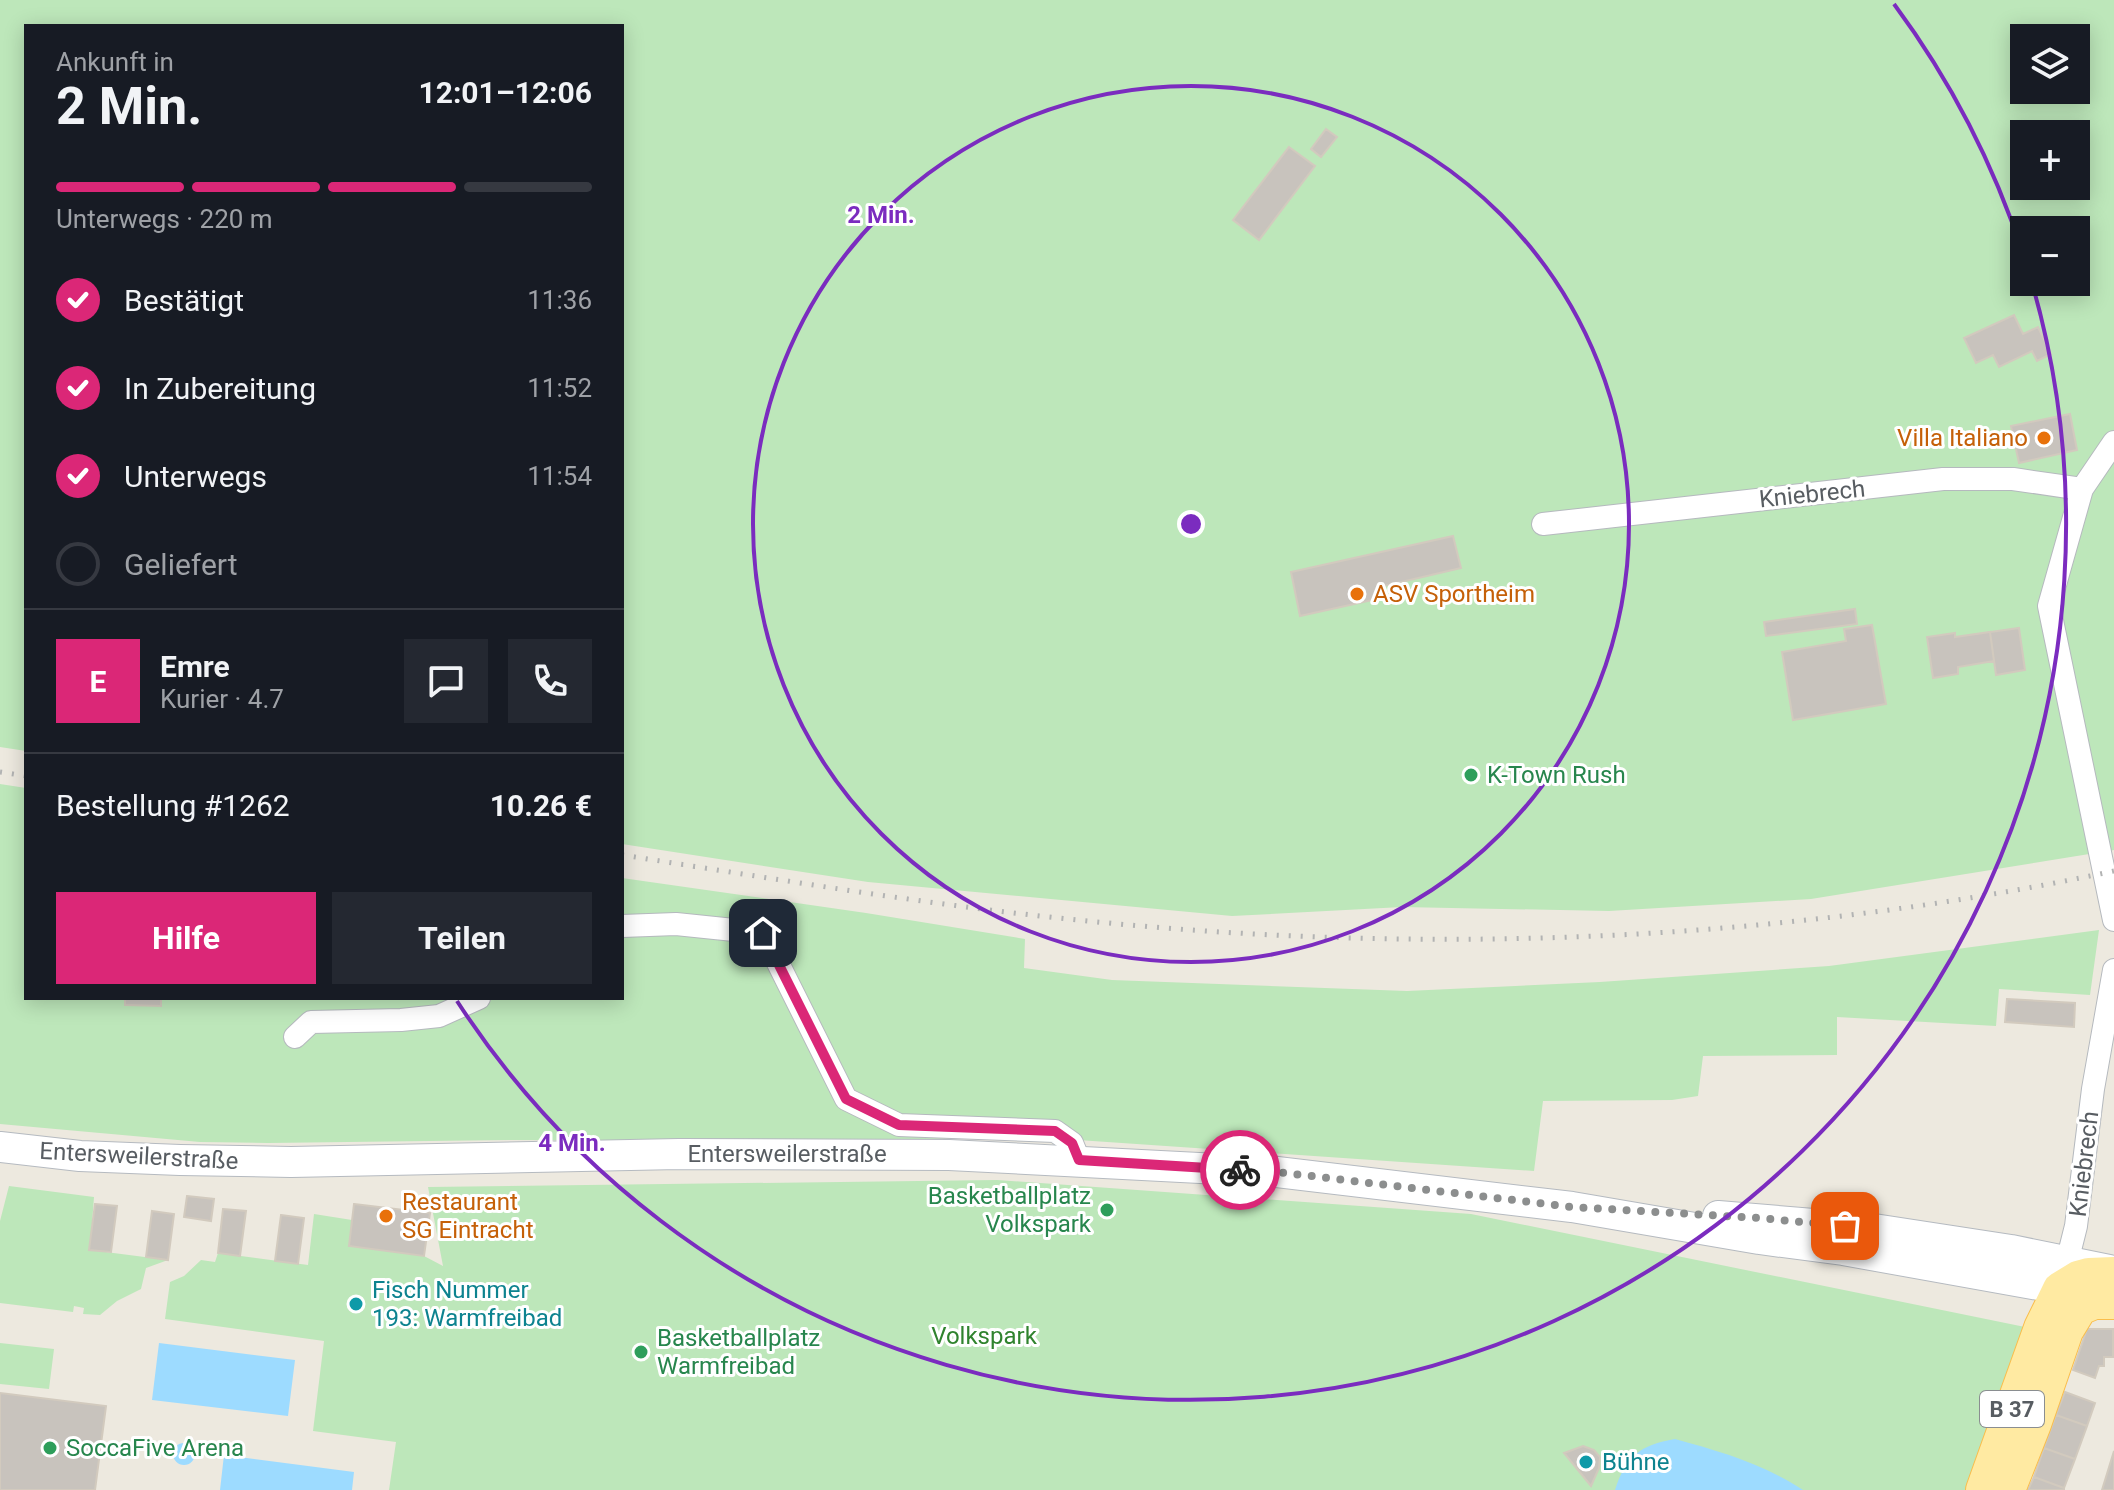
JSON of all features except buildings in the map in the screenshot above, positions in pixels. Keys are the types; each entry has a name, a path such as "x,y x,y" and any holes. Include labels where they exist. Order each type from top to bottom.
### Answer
{"main road":[{"name":"Entersweilerstraße","path":"1,1150 80,1156 291,1162 679,1154 949,1155 1277,1172 1572,1207 1759,1239 2064,1276 2114,1300"},
{"path":"2066,1331 2064,1276 2078,1278 2114,1272"},
{"name":"B 37","path":"1983,1490 2041,1328 2064,1276"},
{"name":"B 37","path":"2008,1490 2066,1331 2080,1308 2094,1302 2114,1300"}],"street":[{"path":"2114,442 2082,489 2049,606 2114,920"},
{"name":"Kniebrech","path":"1543,524 1943,479 2013,479 2082,489"},
{"path":"624,926 676,924 763,933 846,1099 899,1125 1055,1131 1072,1143 1079,1160"},
{"name":"Kniebrech","path":"2064,1276 2075,1233 2093,1089 2114,970"},
{"path":"295,1037 311,1022 439,1016 475,1000"}],"green space":[{"path":"0,0 2114,0 2114,850 1811,899 1609,911 1402,907 1232,916 868,882 624,844 624,24 24,24 24,751 0,747"},
{"path":"0,784 24,788 24,1000 624,1000 624,878 1025,939 1024,968 1112,980 1407,991 1600,982 1829,966 2099,930 2090,995 1999,989 1996,1026 1837,1017 1837,1055 1703,1056 1698,1096 1672,1100 1543,1101 1534,1171 1034,1137 268,1143 200,1142 0,1124"},
{"name":"Volkspark","path":"997,1180 1471,1214 2025,1327 1971,1490 389,1490 396,1442 313,1431 324,1341 165,1319 170,1282 184,1276 201,1260 215,1262 218,1253 308,1265 314,1214 352,1220 349,1246 424,1256 443,1266 428,1187"},
{"path":"9,1186 94,1197 90,1250 168,1260 146,1268 141,1289 117,1301 100,1315 83,1314 84,1308 74,1306 73,1312 0,1303 0,1221"},
{"path":"0,1343 54,1349 49,1389 0,1384"}],"water":[{"path":"159,1343 295,1360 288,1416 152,1400"},
{"path":"1675,1439 1756,1465 1803,1490 1615,1490 1624,1469 1636,1454 1652,1445"},
{"path":"184,1443 192,1446 195,1454 192,1462 184,1465 176,1462 173,1454 176,1446"},
{"path":"224,1455 354,1472 352,1490 220,1490"}],"railway":[{"path":"0,772 24,776"},
{"path":"624,855 865,893 1047,917 1234,933 1360,938 1487,939 1739,927 1990,895 2114,871"}],"way so far":[{"path":"1240,1170 1572,1207 1845,1226"}],"place":[{"name":"Villa Italiano","path":"2044,438"},
{"name":"ASV Sportheim","path":"1357,594"},
{"name":"K-Town Rush","path":"1471,775"},
{"name":"Basketballplatz Volkspark","path":"1107,1210"},
{"name":"Restaurant SG Eintracht","path":"386,1216"},
{"name":"Fisch Nummer 193: Warmfreibad","path":"356,1304"},
{"name":"Basketballplatz Warmfreibad","path":"641,1352"},
{"name":"SoccaFive Arena","path":"50,1448"},
{"name":"Bühne","path":"1586,1462"}],"route":[{"path":"763,933 846,1099 899,1125 1055,1131 1072,1143 1079,1160 1240,1170"}]}
